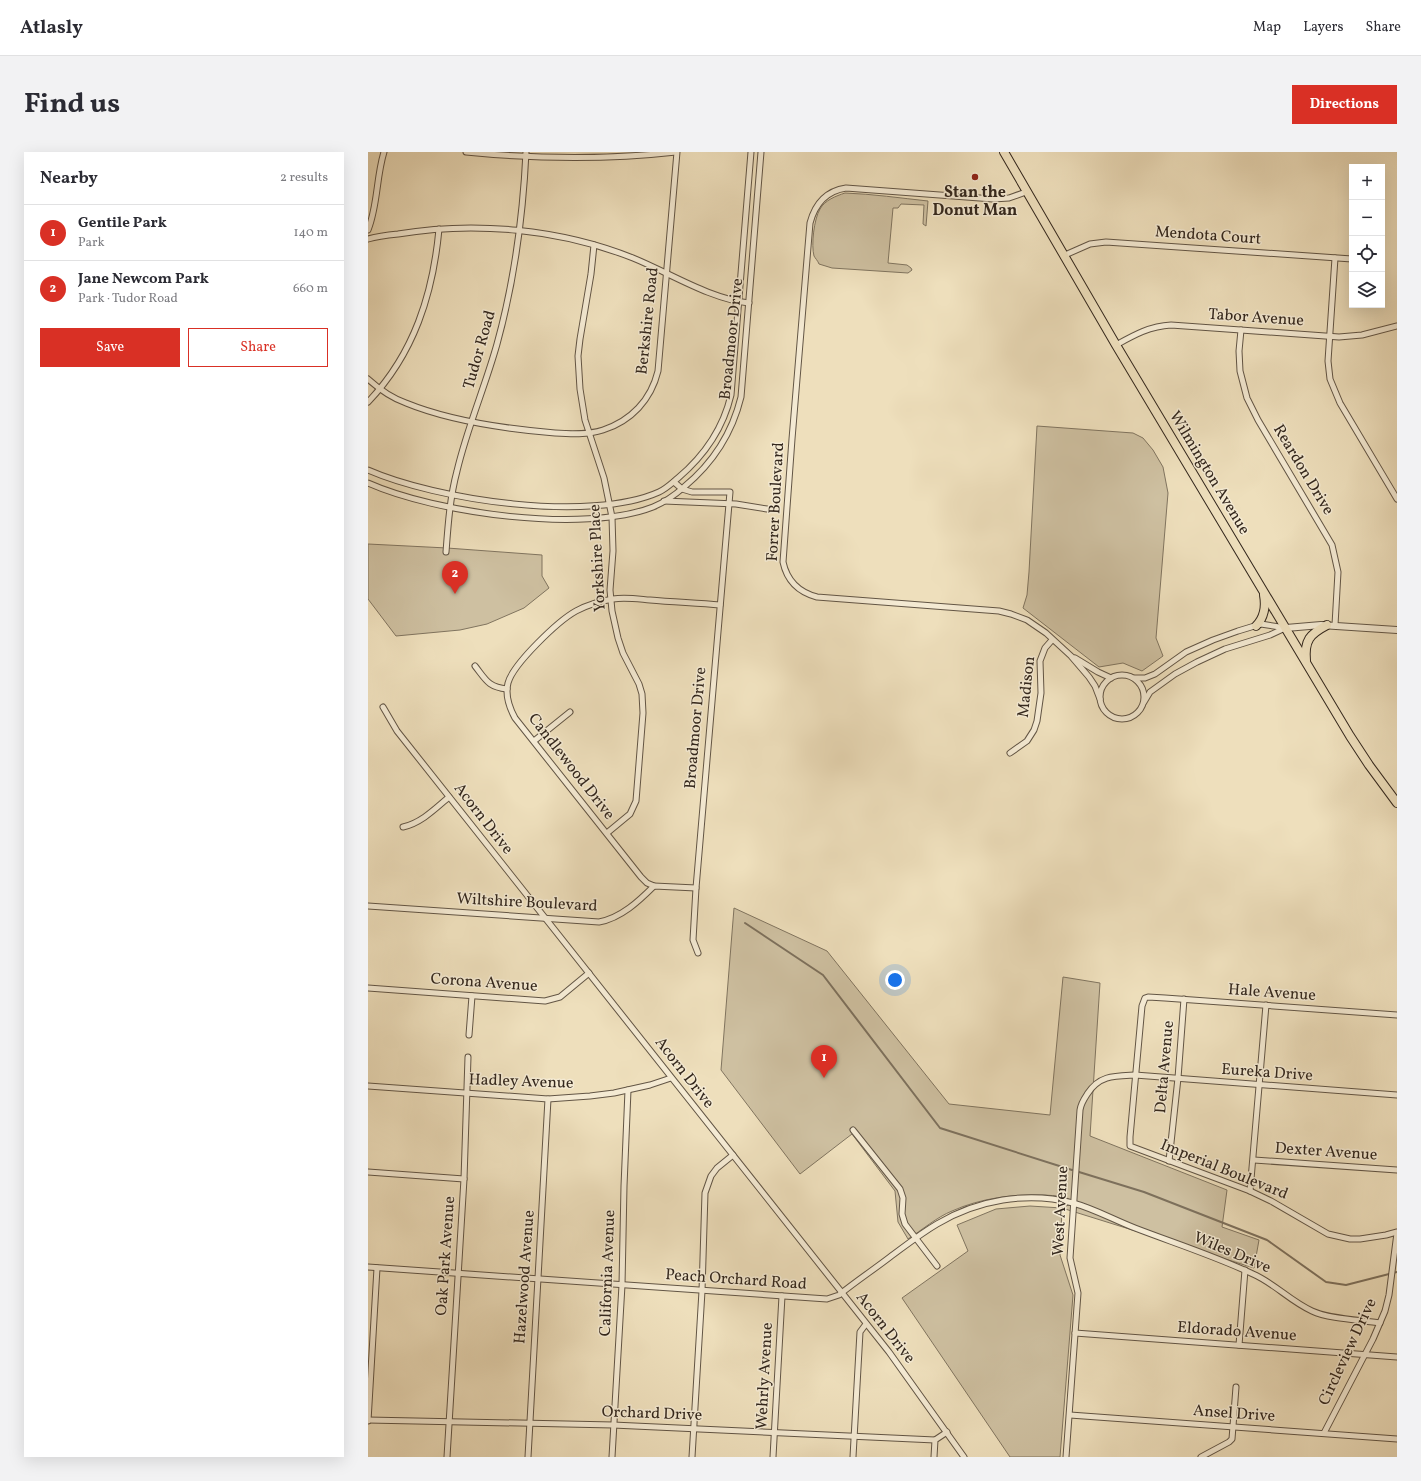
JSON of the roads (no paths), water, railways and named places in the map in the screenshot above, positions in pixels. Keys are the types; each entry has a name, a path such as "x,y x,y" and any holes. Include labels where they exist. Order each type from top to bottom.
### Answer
{"main road":[{"name":"Wilmington Avenue","path":"1004,152 1116,345 1350,736 1397,803"},
{"path":"1256,626 1261,620 1264,610 1264,592"},
{"path":"1306,662 1306,645 1309,638 1315,632 1331,625"}],"street":[{"path":"368,230 376,205 378,176 384,152"},
{"path":"466,152 588,158 677,152"},
{"name":"Berkshire Road","path":"368,379 380,389 406,403 449,416 471,421 544,432 588,433 602,431 620,423 637,411 649,395 656,380 658,371 677,152"},
{"name":"Broadmoor Drive","path":"368,470 391,479 453,495 510,504 541,506 610,505 626,502 659,492 674,482 696,462 709,446 720,427 731,395 751,152"},
{"name":"Broadmoor Drive","path":"368,484 387,491 450,507 509,516 540,518 612,517 654,507 682,489 703,470 718,452 725,440 738,409 741,397 761,152"},
{"name":"Tudor Road","path":"446,552 450,507 456,473 471,421 483,390 502,323 511,282 519,231 526,154"},
{"name":"Forrer Boulevard","path":"1026,192 1009,198 993,199 846,188 830,192 822,199 812,214 809,230 783,555 787,575 794,586 817,597 1005,612 1027,620 1046,632 1052,640 1071,656 1111,678 1118,675 1126,675 1134,678 1145,678 1155,674 1186,652 1214,640 1261,624 1286,628 1331,625 1397,630"},
{"path":"368,239 439,229 484,228 547,235 594,245 633,258 708,292 738,302 749,303"},
{"path":"368,402 380,389 398,362 421,317 435,265 439,229"},
{"name":"Mendota Court","path":"1064,255 1090,244 1106,242 1349,259"},
{"name":"Yorkshire Place","path":"594,245 578,356 581,404 588,433 604,478 612,517 613,551 611,599 618,638 623,653 639,684 642,694 644,713 636,801 630,814 607,833"},
{"path":"1335,258 1329,370 1334,392 1397,499"},
{"name":"Tabor Avenue","path":"1116,345 1144,330 1162,325 1330,336 1356,336 1397,326"},
{"name":"Reardon Drive","path":"1241,330 1240,371 1247,398 1258,420 1332,545 1338,572 1331,625"},
{"path":"674,482 682,489 692,492 730,492 728,504"},
{"path":"664,501 728,504 767,509"},
{"name":"Broadmoor Drive","path":"698,953 693,940 696,888 728,504"},
{"path":"475,666 493,687 507,689 511,674 515,668 558,624 576,611 611,599 622,598 720,605"},
{"name":"Forrer Boulevard","path":"1071,656 1095,686 1105,711 1111,716 1122,719 1129,718 1136,714 1150,692 1175,674 1225,649 1270,635 1286,628"},
{"name":"Madison","path":"1010,753 1026,741 1034,730 1041,693 1040,661 1045,648 1052,640"},
{"path":"1100,699 1104,684 1111,678"},
{"path":"1134,678 1140,683 1143,690 1144,702"},
{"name":"Candlewood Drive","path":"507,689 509,703 515,718 642,879 654,886"},
{"name":"Acorn Drive","path":"383,707 397,732 842,1293 947,1432 964,1457"},
{"path":"534,741 570,712"},
{"path":"403,827 416,823 449,797"},
{"path":"654,886 696,888"},
{"name":"Wiltshire Boulevard","path":"368,906 590,922 609,920 621,913 654,886"},
{"name":"Corona Avenue","path":"368,988 472,996 552,1000 564,994 589,973"},
{"path":"469,1035 472,996"},
{"name":"Hale Avenue","path":"1135,1075 1142,1006 1145,998 1148,997 1397,1015"},
{"name":"Delta Avenue","path":"1169,1161 1178,1078 1184,999"},
{"path":"1250,1191 1254,1160 1266,1005"},
{"name":"Oak Park Avenue","path":"447,1457 464,1179 468,1057"},
{"name":"Eureka Drive","path":"1135,1075 1397,1096"},
{"name":"Imperial Boulevard","path":"1135,1075 1130,1146 1250,1191 1271,1201 1318,1229 1339,1237 1360,1239 1397,1233"},
{"name":"West Avenue","path":"1066,1457 1078,1293 1070,1258 1081,1103 1093,1085 1108,1077 1135,1075"},
{"name":"Hadley Avenue","path":"368,1086 548,1099 590,1096 628,1090 672,1078"},
{"name":"California Avenue","path":"612,1457 622,1285 628,1090"},
{"name":"Hazelwood Avenue","path":"528,1457 548,1099"},
{"path":"853,1130 900,1189 903,1198 902,1214 905,1224 937,1266"},
{"path":"692,1457 702,1291 705,1193 711,1176 723,1162 733,1155"},
{"name":"Dexter Avenue","path":"1254,1160 1397,1170"},
{"path":"368,1172 464,1179"},
{"name":"Peach Orchard Road","path":"368,1267 827,1299 842,1293 937,1224 978,1205 1012,1198 1031,1197 1048,1198 1074,1203"},
{"name":"Wiles Drive","path":"1074,1203 1095,1210 1131,1227 1245,1270 1269,1282 1313,1312 1380,1323"},
{"name":"Circleview Drive","path":"1324,1433 1380,1323 1386,1306 1391,1283 1397,1233"},
{"path":"368,1421 377,1268"},
{"path":"1239,1345 1245,1270"},
{"name":"Wehrly Avenue","path":"773,1457 782,1296"},
{"path":"853,1457 860,1332 866,1324"},
{"name":"Eldorado Avenue","path":"1075,1333 1397,1357"},
{"path":"1201,1457 1229,1442 1233,1435 1236,1387"},
{"name":"Ansel Drive","path":"1070,1415 1397,1439"},
{"name":"Orchard Drive","path":"368,1421 613,1425 774,1433 854,1435 935,1440"},
{"path":"934,1457 935,1440 947,1432"}],"waterway":[{"path":"745,923 823,975 940,1128 1072,1170"},
{"path":"1079,1172 1144,1192 1267,1240 1326,1282 1346,1285 1397,1272"}],"place":[{"name":"Stan the Donut Man","path":"975,177"},
{"name":"Jane Newcom Park","path":"455,594"},
{"name":"Gentile Park","path":"824,1078"}]}
